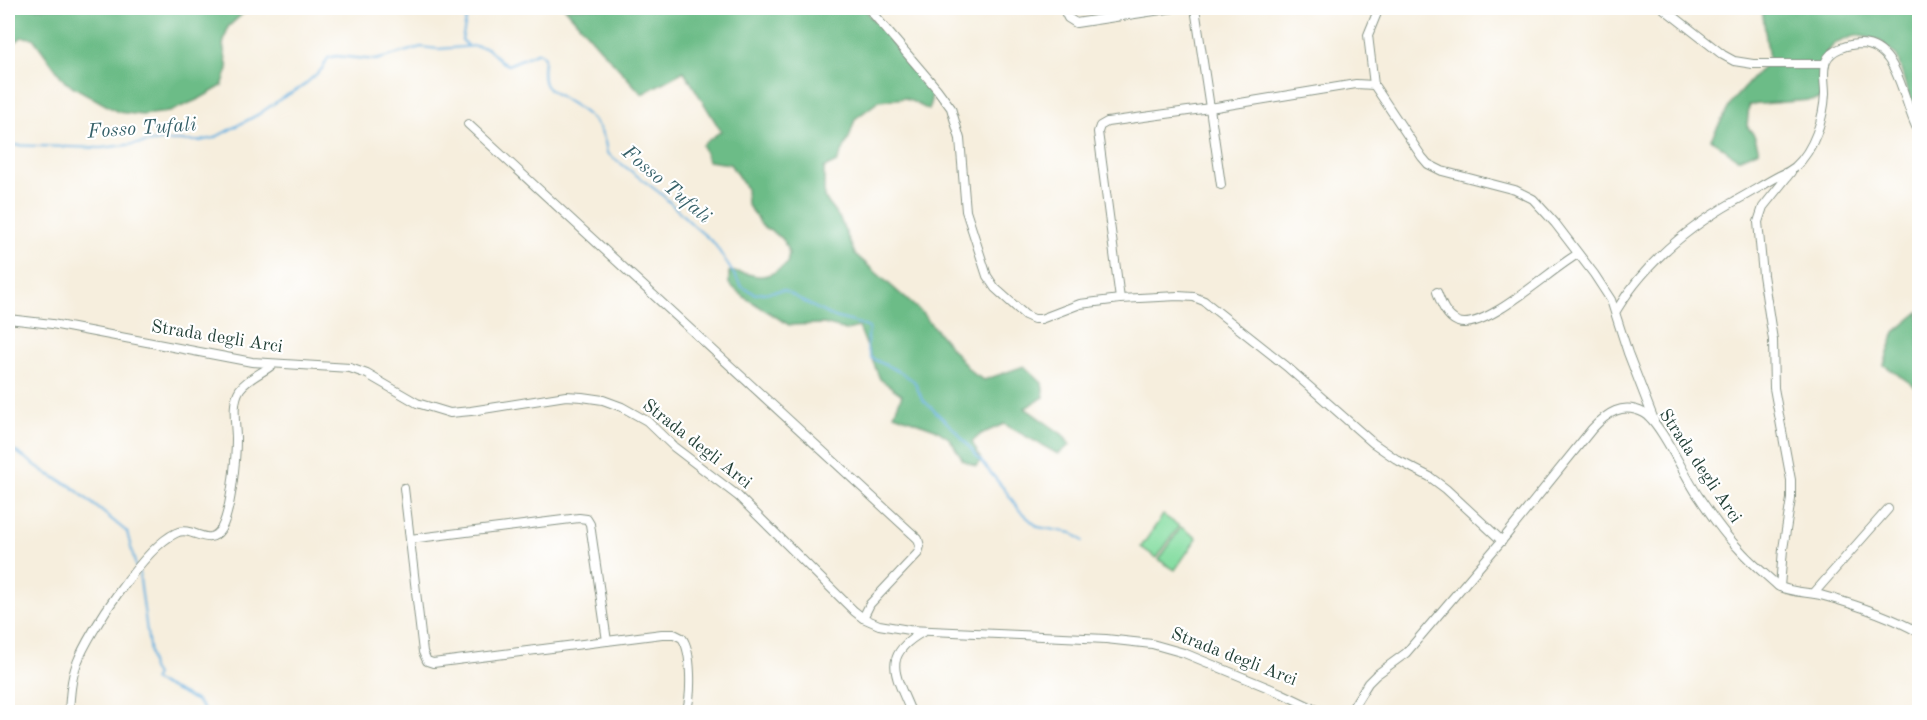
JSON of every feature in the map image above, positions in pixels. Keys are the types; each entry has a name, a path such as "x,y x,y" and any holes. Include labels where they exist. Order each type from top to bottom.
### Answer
{"street":[{"path":"868,8 942,94 952,111 960,139 966,211 987,276 993,286 1025,315 1034,319 1043,319 1062,310 1087,303 1120,299 1185,296 1210,304 1286,366 1374,443 1450,492 1502,541"},
{"path":"1063,8 1068,18 1076,23 1174,8"},
{"path":"1195,8 1221,185"},
{"path":"1379,8 1368,35 1374,85 1428,164 1442,171 1504,187 1530,197 1555,223 1601,284 1616,311 1628,353 1654,420"},
{"path":"1663,8 1734,61 1752,64 1825,63"},
{"path":"1920,134 1911,117 1895,71 1880,50 1864,45 1848,46 1832,53 1825,63 1824,99 1820,124 1810,147 1763,207 1758,222 1773,340 1774,388 1791,480 1791,503 1783,543 1780,587 1814,593 1880,613 1920,633"},
{"path":"1120,299 1099,127 1107,122 1359,84 1374,85"},
{"path":"468,124 918,539 920,546 918,553 870,603 862,618"},
{"path":"1616,311 1634,284 1681,236 1725,206 1795,167"},
{"path":"1437,292 1450,317 1461,322 1473,322 1503,307 1578,254"},
{"name":"Strada degli Arci","path":"8,320 52,324 272,365 350,368 367,374 417,403 450,413 566,396 593,398 618,405 647,421 679,451 732,491 862,618 885,627 923,632 1112,639 1152,644 1172,649 1239,675 1321,712"},
{"path":"69,712 73,678 84,648 95,627 135,570 175,533 189,531 209,538 216,535 222,527 229,505 235,451 236,397 243,385 272,365"},
{"name":"Strada degli Arci","path":"1350,712 1370,680 1404,655 1502,541 1581,442 1606,414 1618,410 1642,412 1654,420 1688,482 1716,521 1737,548 1780,587"},
{"path":"404,488 423,652 427,661 433,663 667,633 682,638 686,647 690,682 690,700 686,712"},
{"path":"1814,593 1888,509"},
{"path":"410,539 579,518 587,519 590,524 607,641"},
{"path":"911,712 898,681 894,661 898,651 904,645 923,632"}],"green space":[{"path":"8,8 249,8 228,27 223,45 228,69 222,86 169,112 142,115 118,112 65,82 33,38 22,37 8,50"},
{"path":"565,8 864,8 931,90 931,104 929,110 905,98 879,101 855,119 849,138 837,162 824,168 824,197 840,219 855,254 921,312 973,374 984,380 1024,366 1042,383 1044,397 1025,408 1063,435 1070,445 1058,454 1004,424 981,434 972,442 981,460 976,466 963,460 950,439 935,429 894,414 902,395 880,379 859,327 846,330 824,324 789,325 744,297 729,284 729,272 766,275 787,264 789,253 782,238 762,226 747,204 746,188 730,164 708,161 702,145 721,131 684,71 642,94"},
{"path":"1762,8 1919,8 1919,129 1897,56 1879,40 1856,35 1834,44 1823,58 1822,99 1749,105 1747,126 1754,135 1759,150 1738,159 1711,139 1733,100 1769,60"},
{"path":"1919,312 1919,389 1884,365 1895,332"},
{"path":"1163,515 1179,526 1157,558 1141,547"},
{"path":"1181,527 1197,538 1175,570 1159,560"}],"waterway":[{"path":"464,8 467,16 462,40 468,46"},
{"name":"Fosso Tufali","path":"8,145 101,148 214,138 302,87 322,69 328,58 336,56 376,60 421,47 438,49 476,46 487,48 508,65 539,52 544,57 543,76 546,86 592,119 602,133 607,153 660,193 714,243 742,287 756,294 784,290 837,318 869,328 867,348 871,358 914,381 922,399 956,431 1020,511 1038,527 1072,533 1083,541"},
{"path":"8,446 48,474 71,486 127,532 136,567"},
{"path":"139,572 152,669 156,675 153,680 197,701 206,712"}]}
